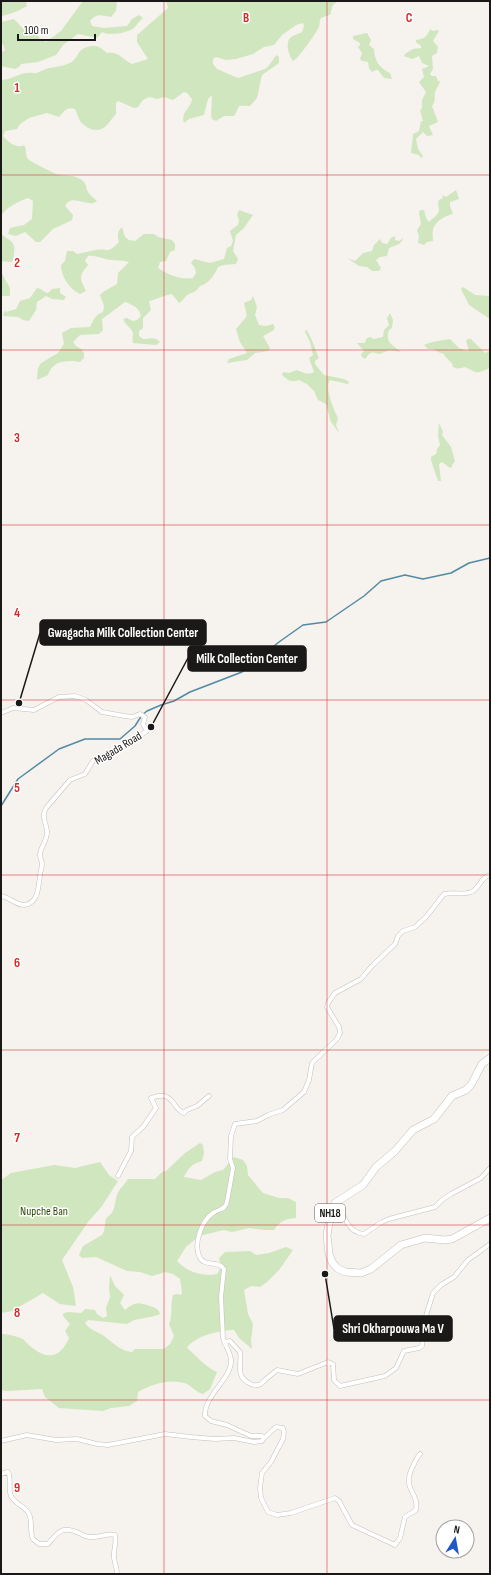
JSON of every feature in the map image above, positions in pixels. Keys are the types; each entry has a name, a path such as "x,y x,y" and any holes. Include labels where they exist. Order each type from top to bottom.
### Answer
{"main road":[{"name":"NH18","path":"490,1058 482,1064 471,1085 466,1090 452,1096 434,1119 413,1130 395,1151 376,1167 363,1185 338,1200 332,1207 327,1235 328,1254 337,1268 354,1273 361,1273 371,1269 401,1245 424,1238 445,1240 452,1239 490,1218"}],"street":[{"name":"Magada Road","path":"1,713 13,708 34,710 59,697 75,696 86,700 102,712 128,717 141,715 145,717 144,724 147,731 121,748 93,761 85,774 70,780 43,812 47,832 40,856 42,866 39,892 35,898 26,904 21,905 1,896"},
{"path":"264,1438 260,1436 251,1436 227,1425 211,1421 205,1416 206,1406 230,1366 230,1354 223,1338 221,1297 224,1269 218,1264 202,1262 198,1254 197,1242 199,1232 210,1216 226,1206 233,1168 230,1159 231,1136 235,1124 257,1121 282,1110 304,1092 309,1080 312,1063 340,1033 340,1027 328,1007 328,1003 335,993 360,979 395,944 398,936 403,931 414,927 426,917 444,894 470,892 475,890 484,877 490,875"},
{"path":"118,1176 132,1148 132,1137 143,1127 156,1108 152,1098 158,1096 170,1098 174,1101 180,1111 184,1113 187,1110 197,1106 209,1096"},
{"path":"338,1200 349,1225 356,1233 364,1234 389,1219 436,1207 443,1199 481,1178 490,1168"},
{"path":"225,1344 227,1340 230,1341 240,1352 240,1376 252,1385 257,1386 261,1384 276,1370 298,1374 328,1362 332,1363 334,1366 334,1380 340,1386 385,1376 396,1368 404,1351 422,1346 426,1316 433,1293 436,1289 454,1277 468,1260 490,1244"},
{"path":"1,1441 27,1435 56,1440 77,1439 108,1445 165,1434 206,1438 234,1438 258,1442 262,1441 276,1427 282,1428 282,1439 271,1462 262,1474 260,1488 261,1498 268,1512 277,1515 291,1513 334,1498 339,1501 352,1525 395,1545 400,1538 405,1517 416,1510 417,1502 409,1485 409,1476 417,1457 420,1454"},
{"path":"1,1474 8,1472 12,1497 16,1503 26,1509 28,1513 31,1522 30,1529 33,1540 39,1544 48,1544 59,1532 64,1529 74,1530 92,1538 111,1534 115,1535 114,1560 117,1565 117,1574"}],"green space":[{"path":"1,1 26,1 27,6 7,15 1,16"},
{"path":"83,1 117,1 116,11 111,17 102,15 92,18 90,21 92,26 104,28 127,26 132,19 139,15 143,18 134,28 123,33 109,34 102,32 97,38 78,34 63,45 56,55 38,62 21,64 15,69 1,66 1,52 5,51 3,44 1,44 1,22 14,19 26,30 32,32 35,31 40,39 46,42 61,31"},
{"path":"166,1 338,1 333,5 330,14 321,18 319,27 314,35 303,51 293,61 288,50 288,43 291,37 302,32 304,26 303,23 296,25 282,35 274,45 264,47 253,54 236,59 226,60 216,57 213,59 213,64 217,69 238,78 265,69 277,55 279,57 279,63 262,75 257,98 250,106 240,106 234,116 224,116 216,121 212,119 212,95 208,99 204,115 189,119 184,123 183,116 192,99 187,93 184,92 173,100 164,97 157,99 149,97 143,100 138,107 134,108 118,101 116,103 116,114 106,126 99,130 92,130 85,126 80,121 75,109 69,108 59,117 47,113 29,118 20,124 17,129 5,131 3,136 10,143 18,146 24,145 29,160 56,174 73,176 83,181 89,193 97,201 90,203 74,200 68,203 65,206 73,215 72,220 53,229 40,242 36,242 25,232 16,236 8,234 10,228 24,225 32,219 33,201 28,198 21,201 9,208 1,216 1,80 25,73 37,73 48,68 70,63 82,49 91,46 98,47 107,53 115,53 132,64 148,59 137,42 137,35 168,8"},
{"path":"430,29 433,31 439,31 433,41 438,47 437,53 432,56 433,69 430,74 432,76 436,76 438,81 440,81 435,92 432,106 438,122 429,126 433,135 427,136 423,132 416,139 418,149 423,156 421,158 419,155 411,153 411,151 413,134 419,131 421,121 423,121 420,110 422,108 422,100 426,92 419,82 424,77 422,69 429,66 422,63 419,56 412,59 404,56 413,49 421,48 416,40 425,37"},
{"path":"367,33 371,40 369,45 374,49 376,60 383,69 390,73 392,79 384,78 378,70 372,72 369,68 368,62 360,59 362,53 358,47 360,43 353,39 353,36"},
{"path":"456,190 459,199 450,202 453,214 444,217 436,224 433,231 433,241 427,242 424,245 418,243 419,236 417,230 421,224 419,213 420,210 424,210 426,218 429,222 439,211 438,203 439,200 443,198 442,195 446,197"},
{"path":"239,210 253,215 244,228 236,235 233,251 238,259 236,264 218,267 208,281 186,296 179,303 172,294 149,301 151,310 143,318 143,328 139,331 139,336 143,339 154,338 160,342 156,345 133,343 133,333 123,319 127,318 133,321 137,320 141,316 137,308 125,302 102,319 103,330 99,334 80,335 73,342 84,353 84,358 80,362 61,362 53,366 48,375 37,380 38,368 41,363 58,353 64,344 62,333 71,328 90,327 96,316 103,312 104,306 100,295 117,284 118,273 129,262 88,256 85,261 88,265 81,275 82,283 86,291 80,294 69,286 62,273 61,265 65,261 67,251 73,251 77,254 96,250 110,250 119,242 118,234 122,227 125,237 129,240 135,241 144,234 154,234 158,237 172,240 175,244 175,250 170,252 166,261 160,262 158,268 175,276 193,278 196,273 195,268 191,263 194,259 210,263 224,259 227,248 231,246 233,241 230,231 238,225 239,220 237,215"},
{"path":"1,234 13,244 14,252 12,262 1,261"},
{"path":"395,236 395,240 399,241 403,238 401,242 389,248 387,256 380,257 376,260 381,268 379,271 372,271 367,267 359,266 347,258 355,261 363,253 372,251 374,245 380,239 382,243 387,244 391,238"},
{"path":"1,272 10,288 10,296 1,296"},
{"path":"463,287 475,295 490,296 490,319 469,305 461,289"},
{"path":"37,288 48,293 52,289 60,288 60,293 66,297 64,300 52,299 46,296 37,302 36,310 29,321 18,317 4,316 3,314 6,310 6,312 16,309 20,301 30,298"},
{"path":"253,296 257,307 255,315 259,325 266,326 273,324 275,327 274,330 263,336 270,348 268,351 255,353 247,360 227,363 229,359 247,353 240,342 236,329 247,316 244,303 251,300"},
{"path":"390,313 393,320 388,338 390,343 401,352 390,350 379,354 372,352 365,359 361,354 364,351 357,343 365,343 366,339 370,337 374,339 383,337 384,330 389,325 387,318"},
{"path":"306,329 319,358 315,361 315,364 324,375 344,379 349,382 348,384 330,380 328,384 330,399 338,418 336,425 339,433 331,422 326,404 318,400 314,391 307,384 299,380 290,380 282,375 283,372 289,373 297,370 306,373 314,372 309,358 313,355 310,342 305,332"},
{"path":"450,339 459,348 467,351 469,350 466,341 471,339 485,353 490,351 490,368 475,372 465,367 455,368 444,354 434,349 428,349 424,345"},
{"path":"439,423 443,432 442,435 451,447 455,461 450,468 442,462 439,464 441,481 438,481 431,460 431,457 436,454 440,445 438,436"},
{"path":"200,1143 203,1145 204,1153 202,1161 191,1167 184,1177 201,1180 215,1172 223,1170 234,1157 243,1160 247,1166 248,1175 263,1193 279,1198 288,1198 296,1202 296,1218 283,1221 278,1224 274,1230 249,1228 232,1232 224,1230 199,1236 186,1247 177,1261 190,1271 211,1275 217,1274 221,1267 219,1258 225,1252 250,1251 256,1255 269,1253 286,1247 293,1250 279,1270 267,1282 260,1287 251,1286 244,1290 248,1314 253,1324 251,1341 252,1349 239,1338 234,1330 208,1334 195,1340 187,1348 205,1364 217,1372 210,1389 203,1394 181,1382 162,1383 138,1392 137,1401 129,1406 111,1408 103,1411 59,1408 45,1397 42,1389 1,1390 1,1334 12,1335 23,1339 36,1351 42,1354 52,1355 57,1353 62,1350 69,1338 65,1331 70,1324 63,1314 67,1312 81,1313 85,1309 95,1310 97,1314 103,1318 107,1316 106,1308 110,1297 110,1275 115,1286 124,1295 120,1303 125,1310 134,1304 139,1303 155,1308 160,1314 134,1320 127,1324 88,1320 85,1323 92,1330 101,1334 119,1348 127,1351 132,1352 135,1349 164,1349 170,1344 174,1336 169,1324 172,1298 173,1295 181,1295 180,1279 173,1274 165,1272 152,1276 140,1272 127,1271 96,1257 82,1258 79,1255 83,1246 102,1235 106,1218 112,1213 118,1193 128,1179 155,1179 185,1153"},
{"name":"Nupche Ban","path":"100,1162 109,1175 118,1181 102,1206 88,1222 62,1260 73,1287 76,1306 60,1304 43,1293 12,1311 1,1313 1,1180 11,1173 54,1165 75,1168"}],"waterway":[{"path":"1,806 18,779 59,749 85,739 120,739 135,726 142,715 147,711 174,701 190,692 242,672 303,625 326,622 364,596 381,581 405,575 423,579 451,573 469,563 490,558"}],"place":[{"name":"Gwagacha Milk Collection Center","path":"19,703"},
{"name":"Milk Collection Center","path":"151,727"},
{"name":"Shri Okharpouwa Ma V","path":"325,1274"}]}
